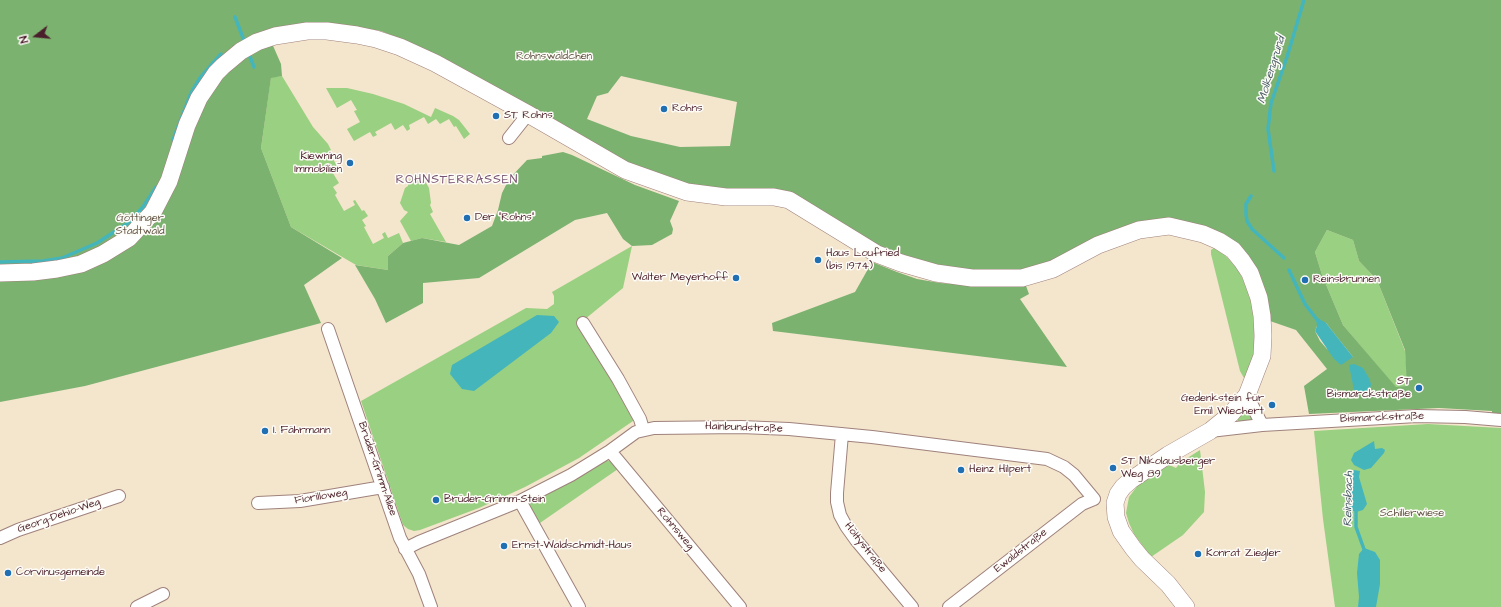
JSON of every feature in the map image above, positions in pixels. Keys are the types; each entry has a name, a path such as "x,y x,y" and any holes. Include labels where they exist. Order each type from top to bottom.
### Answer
{"street":[{"path":"0,273 33,272 80,264 103,254 129,238 153,212 169,180 187,125 199,98 223,66 241,51 271,37 291,33 317,31 347,33 376,39 400,47 435,63 625,170 687,192 726,197 774,197 789,200 877,254 901,263 936,273 972,278 1022,278 1053,269 1098,245 1139,230 1169,226 1203,234 1233,250 1242,260 1250,273 1259,298 1263,336 1262,356 1247,395 1231,414 1210,431 1168,455 1131,480 1118,494 1115,503 1116,516 1121,531 1142,559 1168,584 1186,607"},
{"path":"509,138 528,114"},
{"path":"582,323 618,379 640,419 643,429"},
{"name":"Brüder-Grimm-Allee","path":"328,330 400,538 419,574 430,607"},
{"path":"1247,395 1262,425"},
{"name":"Bismarckstraße","path":"1210,431 1262,425 1417,416 1466,417 1501,420"},
{"name":"Hainbundstraße","path":"405,549 520,500 571,475 610,451 636,432 643,429 654,428 741,427 842,434 1047,460 1064,467 1074,475 1094,499"},
{"name":"Höltystraße","path":"842,434 837,498 840,515 856,540 912,607"},
{"name":"Rohnsweg","path":"610,451 740,607"},
{"name":"Fiorilloweg","path":"258,503 300,501 383,487"},
{"name":"Georg-Dehio-Weg","path":"0,538 18,530 119,496"},
{"path":"1094,499 1115,503"},
{"name":"Ewaldstraße","path":"949,607 1082,504 1094,499"},
{"path":"520,500 579,607"},
{"path":"137,607 163,594"}],"green space":[{"name":"Göttinger Stadtwald","path":"0,0 1501,0 1501,416 1492,415 1492,411 1439,408 1309,414 1304,386 1327,369 1296,330 1270,321 1254,271 1171,221 1053,265 1019,273 938,268 891,253 827,216 691,189 629,163 412,44 381,31 345,25 322,24 267,32 281,64 282,76 271,78 261,148 291,227 342,258 304,285 321,323 85,386 0,402","holes":["621,76 737,102 730,146 680,147 631,136 587,119 597,96 608,93","1327,230 1353,240 1359,261 1377,280 1405,350 1407,386 1396,387 1343,325 1322,275 1315,252","1326,323 1353,357 1327,349 1320,341 1315,331 1317,326"]},
{"path":"282,76 313,127 328,144 331,150 329,152 337,166 331,170 339,183 333,187 337,193 335,195 344,211 355,205 353,201 355,200 362,211 364,210 368,216 362,220 373,244 384,238 382,234 385,232 388,238 399,233 403,243 388,256 388,270 356,265 291,227 261,148 271,77"},
{"path":"326,88 347,88 373,94 404,104 431,117 435,108 459,120 470,134 464,139 456,126 454,127 449,119 440,124 436,119 428,124 424,117 409,125 410,129 407,131 403,125 395,130 391,123 375,132 377,135 373,137 370,132 354,141 347,129 360,122 354,111 357,110 351,100 337,108"},
{"path":"563,152 635,185 679,201 670,221 673,229 672,234 652,245 632,246 623,239 607,213 575,220 479,278 423,283 423,303 386,323 375,299 355,265 388,270 388,256 403,243 422,238 459,245 492,226 502,193 509,179 527,160 542,158 542,156"},
{"path":"417,176 422,176 429,188 430,205 433,212 430,214 446,242 422,238 411,241 400,221 408,212 404,210 400,203 405,188 408,186 409,180"},
{"path":"1327,230 1353,240 1359,261 1377,280 1405,351 1408,386 1396,388 1343,325 1322,275 1315,252"},
{"path":"632,246 623,288 579,324 635,417 633,421 579,458 525,487 479,508 420,530 414,531 403,525 361,401 526,308 547,309 554,304 554,296 552,292"},
{"path":"1214,248 1220,250 1238,269 1249,292 1255,323 1254,353 1246,379 1240,371 1211,254 1211,250"},
{"path":"872,262 917,279 940,283 1000,287 1026,286 1029,294 1020,299 1067,367 773,331 772,323 855,292"},
{"path":"1245,410 1248,410 1252,419 1251,421 1238,423 1238,416"},
{"name":"Schillerwiese","path":"1428,424 1501,428 1501,607 1335,607 1323,519 1314,431"},
{"path":"1200,450 1205,492 1204,512 1183,535 1151,557 1134,534 1129,523 1126,513 1129,497 1138,485 1167,464 1176,468 1181,462"},
{"path":"605,460 613,462 618,469 537,525 529,508 531,501"}],"water":[{"path":"537,315 554,316 559,322 551,333 474,391 462,389 450,374 452,365"},
{"path":"1316,317 1326,323 1353,357 1341,365 1334,359 1315,331 1317,326"},
{"path":"1354,364 1363,368 1369,378 1371,384 1369,395 1366,396 1363,392 1354,390 1349,365"},
{"path":"1374,441 1375,449 1382,448 1385,450 1384,453 1371,468 1364,470 1354,465 1351,460 1354,453"},
{"path":"1354,470 1360,471 1359,477 1367,504 1363,510 1356,512 1348,509 1346,505 1348,477"},
{"path":"1364,548 1375,552 1380,560 1380,584 1376,607 1358,607 1359,597 1357,573 1359,554"}],"waterway":[{"name":"Molkengrund","path":"1274,171 1268,129 1271,103 1287,57 1304,0"},
{"path":"235,17 245,43"},
{"path":"173,140 191,93 200,78 221,54"},
{"path":"249,54 254,67"},
{"path":"0,262 43,261 62,258 97,243 128,223 143,207 156,187"},
{"name":"Reinsbach","path":"1251,196 1246,204 1247,221 1252,229 1284,258"},
{"name":"Reinsbach","path":"1289,270 1305,304 1318,321"},
{"name":"Reinsbach","path":"1356,508 1356,527 1365,552"}],"place":[{"name":"Rohns","path":"664,109"},
{"name":"ST Rohns","path":"496,116"},
{"name":"Kiewning Immobilien","path":"350,163"},
{"name":"Der \"Rohns\"","path":"467,218"},
{"name":"Haus Loufried (bis 1974)","path":"818,260"},
{"name":"Walter Meyerhoff","path":"736,278"},
{"name":"Reinsbrunnen","path":"1305,280"},
{"name":"ST Bismarckstraße","path":"1419,388"},
{"name":"Gedenkstein für Emil Wiechert","path":"1272,405"},
{"name":"I. Fährmann","path":"265,431"},
{"name":"ST Nikolausberger Weg 89","path":"1113,468"},
{"name":"Heinz Hilpert","path":"961,470"},
{"name":"Brüder-Grimm-Stein","path":"436,500"},
{"name":"Ernst-Waldschmidt-Haus","path":"504,546"},
{"name":"Konrat Ziegler","path":"1198,554"},
{"name":"Corvinusgemeinde","path":"8,573"}],"district":[{"name":"ROHNSTERRASSEN","path":"457,180"}],"park label":[{"name":"Rohnswäldchen","path":"554,57"}]}
